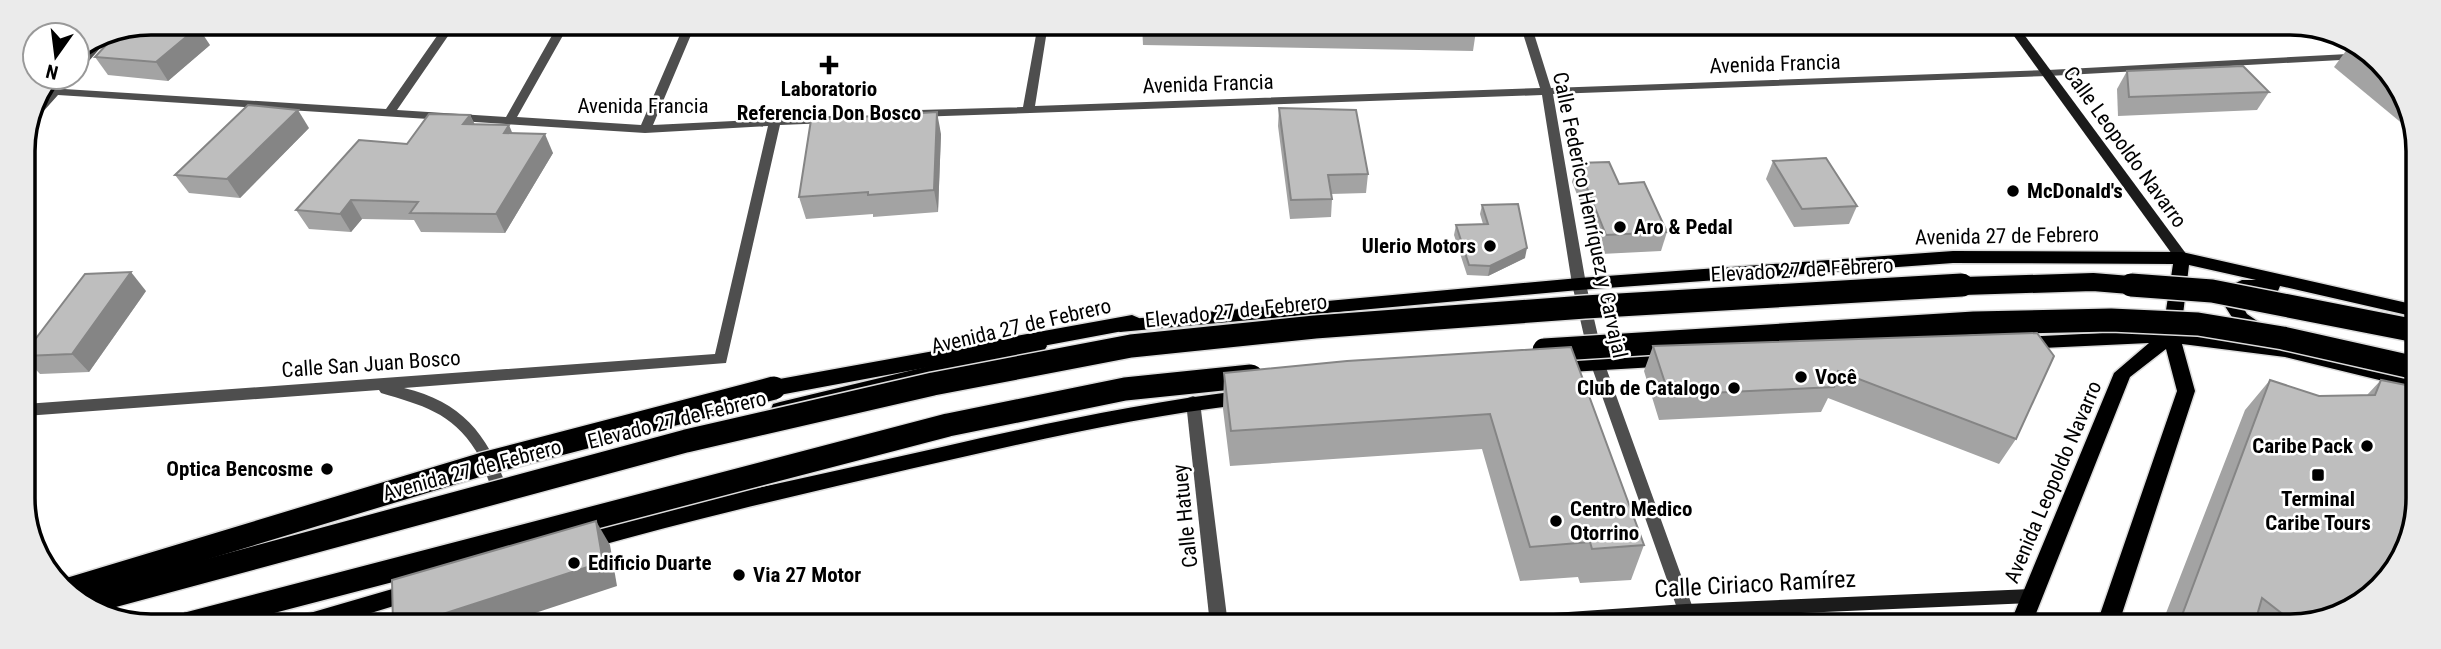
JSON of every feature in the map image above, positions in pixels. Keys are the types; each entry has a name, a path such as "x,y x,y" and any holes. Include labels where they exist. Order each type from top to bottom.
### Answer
{"highway":[{"name":"Elevado 27 de Febrero","path":"97,600 686,441 969,376 1131,346 1315,327 1572,308 1977,284 2093,282 2213,291 2406,329"},
{"path":"1522,360 1974,323 2111,320 2198,324 2283,338 2406,368"},
{"path":"76,586 483,464 774,388 1132,323"},
{"path":"225,614 948,425 1125,389 1272,374"}],"main road":[{"name":"Avenida 27 de Febrero","path":"88,595 499,487 809,401 1132,323 1579,284 1953,257 2182,258 2406,309"},
{"path":"2111,614 2186,391 2171,337 2182,258"},
{"path":"2406,316 2269,287 2242,286 2232,291 2230,300 2234,310 2247,323 2288,341 2406,368"},
{"path":"2007,344 2171,337 2286,350 2406,380"},
{"name":"Avenida Leopoldo Navarro","path":"2024,614 2123,373 2171,337"},
{"path":"1522,360 1597,362 1775,354"},
{"path":"562,548 669,517 976,447 1193,402 1263,396"},
{"path":"337,614 429,587"}],"street":[{"path":"389,113 444,35"},
{"path":"509,121 558,35"},
{"path":"645,130 686,35"},
{"path":"1029,108 1041,35"},
{"name":"Calle Federico Henríquez y Carvajal","path":"1529,35 1547,92 1579,284 1597,362 1686,611"},
{"name":"Calle Leopoldo Navarro","path":"2019,35 2182,258"},
{"name":"Avenida Francia","path":"909,115 1029,108 2048,73 2357,57"},
{"name":"Avenida Francia","path":"52,92 645,130 842,119"},
{"name":"Calle San Juan Bosco","path":"35,409 721,359 775,122"},
{"path":"370,386 420,398 442,408 469,429 488,455 499,487"},
{"name":"Calle Hatuey","path":"1193,402 1218,614"},
{"name":"Calle Ciriaco Ramírez","path":"1642,614 2031,596"}],"building":[{"path":"188,35 156,62 95,57 108,44 128,37"},
{"path":"2243,66 2269,92 2129,97 2127,71"},
{"path":"248,105 298,110 227,179 175,175"},
{"path":"1279,108 1356,110 1368,174 1328,175 1332,199 1291,200"},
{"path":"937,112 934,190 799,197 811,120"},
{"path":"429,114 470,115 463,124 509,125 504,133 545,134 496,214 410,213 418,202 351,200 340,214 296,210 359,140 407,144"},
{"path":"1826,158 1857,206 1802,209 1773,161"},
{"path":"1609,162 1619,184 1644,182 1667,232 1606,235 1577,163"},
{"name":"Ulerio Motors","path":"1518,204 1527,248 1490,266 1469,265 1456,225 1488,224 1482,205"},
{"path":"131,272 72,354 35,356 35,340 85,274"},
{"path":"2037,333 2054,356 2016,439 1838,371 1834,387 1669,395 1653,346"},
{"path":"1571,347 1644,545 1592,549 1590,542 1530,547 1490,414 1231,431 1224,373 1347,361"},
{"name":"Terminal Caribe Tours","path":"2270,380 2319,396 2375,395 2381,380 2406,385 2404,521 2397,543 2377,575 2355,594 2320,610 2283,614 2262,598 2257,614 2182,614"},
{"path":"596,521 603,562 443,614 393,614 392,580"}],"place":[{"name":"Laboratorio Referencia Don Bosco","path":"829,65"},
{"name":"McDonald's","path":"2013,191"},
{"name":"Aro & Pedal","path":"1620,227"},
{"name":"Ulerio Motors","path":"1490,246"},
{"name":"Você","path":"1801,377"},
{"name":"Club de Catalogo","path":"1734,388"},
{"name":"Caribe Pack","path":"2367,446"},
{"name":"Optica Bencosme","path":"327,469"},
{"name":"Terminal Caribe Tours","path":"2318,475"},
{"name":"Centro Medico Otorrino","path":"1556,521"},
{"name":"Edificio Duarte","path":"574,563"},
{"name":"Via 27 Motor","path":"739,575"}]}
